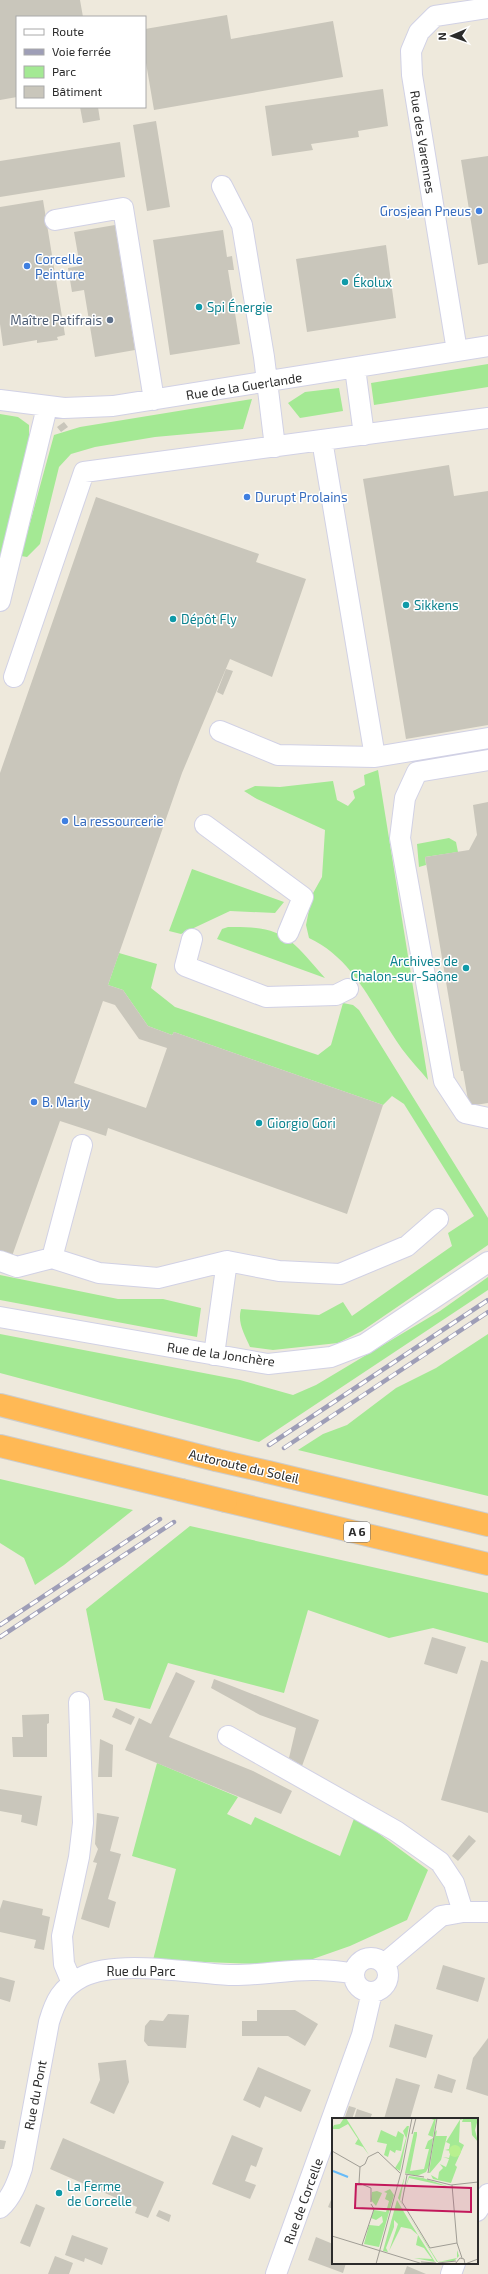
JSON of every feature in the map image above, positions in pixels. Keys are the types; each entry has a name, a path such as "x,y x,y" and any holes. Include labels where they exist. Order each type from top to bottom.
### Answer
{"highway":[{"name":"Autoroute du Soleil","path":"0,1405 216,1460 488,1525"},
{"name":"A 6","path":"0,1446 488,1564"}],"street":[{"name":"Rue des Varennes","path":"457,351 412,75 411,51 419,32 435,16 488,8"},
{"path":"222,186 242,224 268,382 275,447"},
{"path":"55,220 123,208 154,400"},
{"name":"Rue de la Guerlande","path":"0,400 47,407 108,406 268,382 488,346"},
{"path":"355,368 364,435"},
{"path":"0,601 47,407"},
{"path":"14,677 84,472 488,418"},
{"path":"322,440 375,757"},
{"path":"220,731 278,755 375,757 488,738"},
{"path":"487,1122 465,1113 444,1081 400,838 405,798 417,772 488,760"},
{"path":"205,825 303,897 288,933"},
{"path":"192,939 185,966 266,997 336,995 348,989"},
{"path":"52,1258 82,1145"},
{"path":"0,1261 17,1267 52,1258 100,1273 158,1278 227,1261 279,1271 340,1274 407,1246 438,1219"},
{"path":"214,1355 227,1261"},
{"name":"Rue de la Jonchère","path":"0,1317 268,1364 331,1357 365,1344 488,1262"},
{"path":"72,1983 64,1964 62,1936 79,1858 82,1823 79,1702"},
{"path":"228,1736 396,1831 440,1862 454,1883 463,1912"},
{"path":"384,1964 441,1916 463,1912 488,1912"},
{"path":"366,1959 376,1959 384,1964 387,1972 385,1984 372,1992 361,1989 357,1985 354,1973 358,1964 366,1959"},
{"name":"Rue du Parc","path":"72,1983 97,1971 114,1969 160,1970 230,1975 317,1970 354,1973"},
{"name":"Rue du Pont","path":"0,2208 7,2202 15,2187 22,2168 49,2022 56,2000 72,1983"},
{"name":"Rue de Corcelle","path":"332,2118 362,2035 372,1992"},
{"name":"Rue de Corcelle","path":"276,2274 332,2118"},
{"path":"478,2209 488,2194"},
{"path":"451,2274 455,2264"}],"green space":[{"path":"488,364 488,387 374,405 371,383"},
{"path":"339,388 343,411 300,418 288,403 305,392"},
{"path":"252,399 243,429 155,437 95,447 71,454 59,467 40,544 27,557 21,556 54,435 80,427"},
{"path":"0,414 18,417 29,425 29,445 0,563"},
{"path":"378,770 428,1080 402,1049 351,972 325,947 309,938 306,925 312,895 322,877 325,830 257,799 244,791 255,786 280,787 333,781 337,800 348,806 355,798 353,791 365,785 364,775"},
{"path":"449,838 456,842 458,852 425,857 426,865 419,867 417,844"},
{"path":"192,869 284,902 275,913 230,911 181,934 169,931"},
{"path":"228,927 262,929 274,932 284,937 303,953 325,978 217,939 222,929"},
{"path":"119,953 157,964 151,988 175,1007 318,1055 331,1045 343,1003 353,1005 359,1010 488,1218 488,1245 362,1331 338,1343 273,1350 250,1347 241,1324 241,1309 319,1315 343,1302 352,1316 452,1246 448,1233 474,1216 404,1104 392,1096 383,1105 174,1032 172,1035 148,1026 123,990 108,985"},
{"path":"0,1275 118,1299 163,1299 201,1308 197,1337 0,1300"},
{"path":"488,1277 488,1290 259,1442 0,1373 0,1334 240,1380 293,1395 316,1385 440,1311"},
{"path":"488,1334 488,1496 298,1450 323,1434 347,1425 396,1388 436,1368"},
{"path":"0,1479 133,1510 64,1565 35,1585 24,1558 0,1543"},
{"path":"190,1526 488,1593 488,1643 433,1628 389,1638 308,1610 284,1693 168,1663 150,1709 104,1700 86,1609"},
{"path":"157,1763 238,1797 227,1814 251,1825 255,1817 340,1856 355,1816 428,1870 407,1920 350,1946 310,1960 259,1964 153,1960 176,1869 132,1856"}],"building":[{"path":"0,0 80,0 83,16 16,16 16,97 0,100"},
{"path":"227,15 231,39 333,21 343,77 154,110 146,63 146,29"},
{"path":"383,89 388,126 358,131 359,137 311,144 313,150 272,156 265,106"},
{"path":"80,108 98,108 100,120 83,123"},
{"path":"156,121 170,207 147,211 133,125"},
{"path":"120,142 125,177 0,197 0,161"},
{"name":"Grosjean Pneus","path":"488,156 488,263 478,265 461,160"},
{"name":"Corcelle Peinture","path":"43,200 65,335 57,337 58,340 37,343 37,340 3,346 0,324 0,207"},
{"name":"Maître Patifrais","path":"115,225 135,350 95,357 84,290 72,292 68,268 80,266 74,232"},
{"name":"Spi Énergie","path":"223,230 227,257 232,256 234,270 228,270 240,344 170,355 153,240"},
{"name":"Ékolux","path":"386,245 396,318 307,332 296,259"},
{"path":"64,422 68,427 61,432 57,427"},
{"path":"449,465 454,496 488,491 488,725 406,739 363,479"},
{"path":"96,497 259,554 256,562 306,579 272,677 230,659 182,773 108,985 123,990 148,1026 172,1035 174,1032 383,1105 347,1214 108,1128 106,1136 60,1121 11,1259 0,1255 0,773","holes":["103,1001 115,1005 139,1039 167,1048 146,1108 74,1083"]},
{"path":"226,669 233,671 223,695 217,692"},
{"name":"Archives de Chalon-sur-Saône","path":"488,802 488,1103 469,1106 463,1071 461,1071 425,857 469,850 477,835 473,805"},
{"path":"432,1637 466,1647 457,1674 424,1664"},
{"path":"481,1660 488,1662 488,1813 441,1800"},
{"path":"176,1672 195,1681 169,1737 253,1771 292,1791 281,1814 125,1750 139,1718 151,1724"},
{"path":"214,1679 319,1720 302,1766 289,1758 296,1728 260,1715 211,1688"},
{"path":"116,1708 135,1717 131,1725 112,1717"},
{"path":"49,1714 49,1723 47,1724 47,1757 13,1757 12,1737 23,1737 22,1715"},
{"path":"100,1739 113,1745 112,1777 98,1777"},
{"path":"0,1789 42,1796 37,1826 21,1822 22,1815 0,1811"},
{"path":"97,1813 119,1817 110,1851 121,1854 108,1899 116,1902 109,1928 81,1919 97,1863 93,1862 98,1849 95,1844"},
{"path":"469,1835 476,1841 458,1861 452,1856"},
{"path":"3,1900 43,1909 42,1915 50,1917 44,1950 34,1948 36,1940 0,1932 0,1909"},
{"path":"443,1965 485,1978 478,2002 436,1989"},
{"path":"0,1977 15,1981 10,2002 0,1999"},
{"path":"257,2010 295,2010 318,2024 305,2046 288,2036 242,2036 242,2021 257,2021"},
{"path":"168,2014 189,2015 186,2048 148,2046 144,2041 145,2026 150,2020 163,2021"},
{"path":"395,2024 433,2035 426,2058 389,2047"},
{"path":"488,2038 488,2096 466,2089 473,2058"},
{"path":"126,2060 129,2082 114,2114 90,2103 100,2080 98,2063"},
{"path":"258,2067 311,2090 301,2112 265,2096 260,2108 243,2100"},
{"path":"438,2074 456,2080 452,2093 434,2088"},
{"path":"396,2078 420,2085 410,2118 384,2118"},
{"path":"349,2106 356,2108 352,2118 345,2117"},
{"path":"357,2109 372,2114 370,2118 354,2118"},
{"path":"232,2135 263,2148 256,2167 251,2165 245,2181 256,2185 250,2199 212,2184"},
{"path":"63,2138 164,2182 148,2218 135,2213 137,2207 50,2169"},
{"path":"0,2140 6,2141 4,2149 0,2149"},
{"path":"332,2197 332,2209 328,2207"},
{"path":"36,2204 45,2208 30,2247 20,2243"},
{"path":"159,2210 171,2215 169,2222 156,2216"},
{"path":"72,2235 108,2248 102,2265 85,2258 84,2262 65,2255"},
{"path":"316,2237 332,2244 332,2264 346,2264 343,2273 308,2260"},
{"path":"55,2256 73,2263 69,2274 48,2274"},
{"path":"407,2266 426,2274 404,2274"}],"railway":[{"path":"269,1445 488,1300"},
{"path":"284,1448 488,1312"},
{"path":"0,1625 160,1519"},
{"path":"0,1637 174,1522"}],"place":[{"name":"Grosjean Pneus","path":"479,211"},
{"name":"Corcelle Peinture","path":"27,266"},
{"name":"Ékolux","path":"345,282"},
{"name":"Spi Énergie","path":"199,307"},
{"name":"Maître Patifrais","path":"110,320"},
{"name":"Durupt Prolains","path":"247,497"},
{"name":"Sikkens","path":"406,605"},
{"name":"Dépôt Fly","path":"173,619"},
{"name":"La ressourcerie","path":"65,821"},
{"name":"Archives de Chalon-sur-Saône","path":"466,968"},
{"name":"B. Marly","path":"34,1102"},
{"name":"Giorgio Gori","path":"259,1123"},
{"name":"La Ferme de Corcelle","path":"59,2193"}]}
